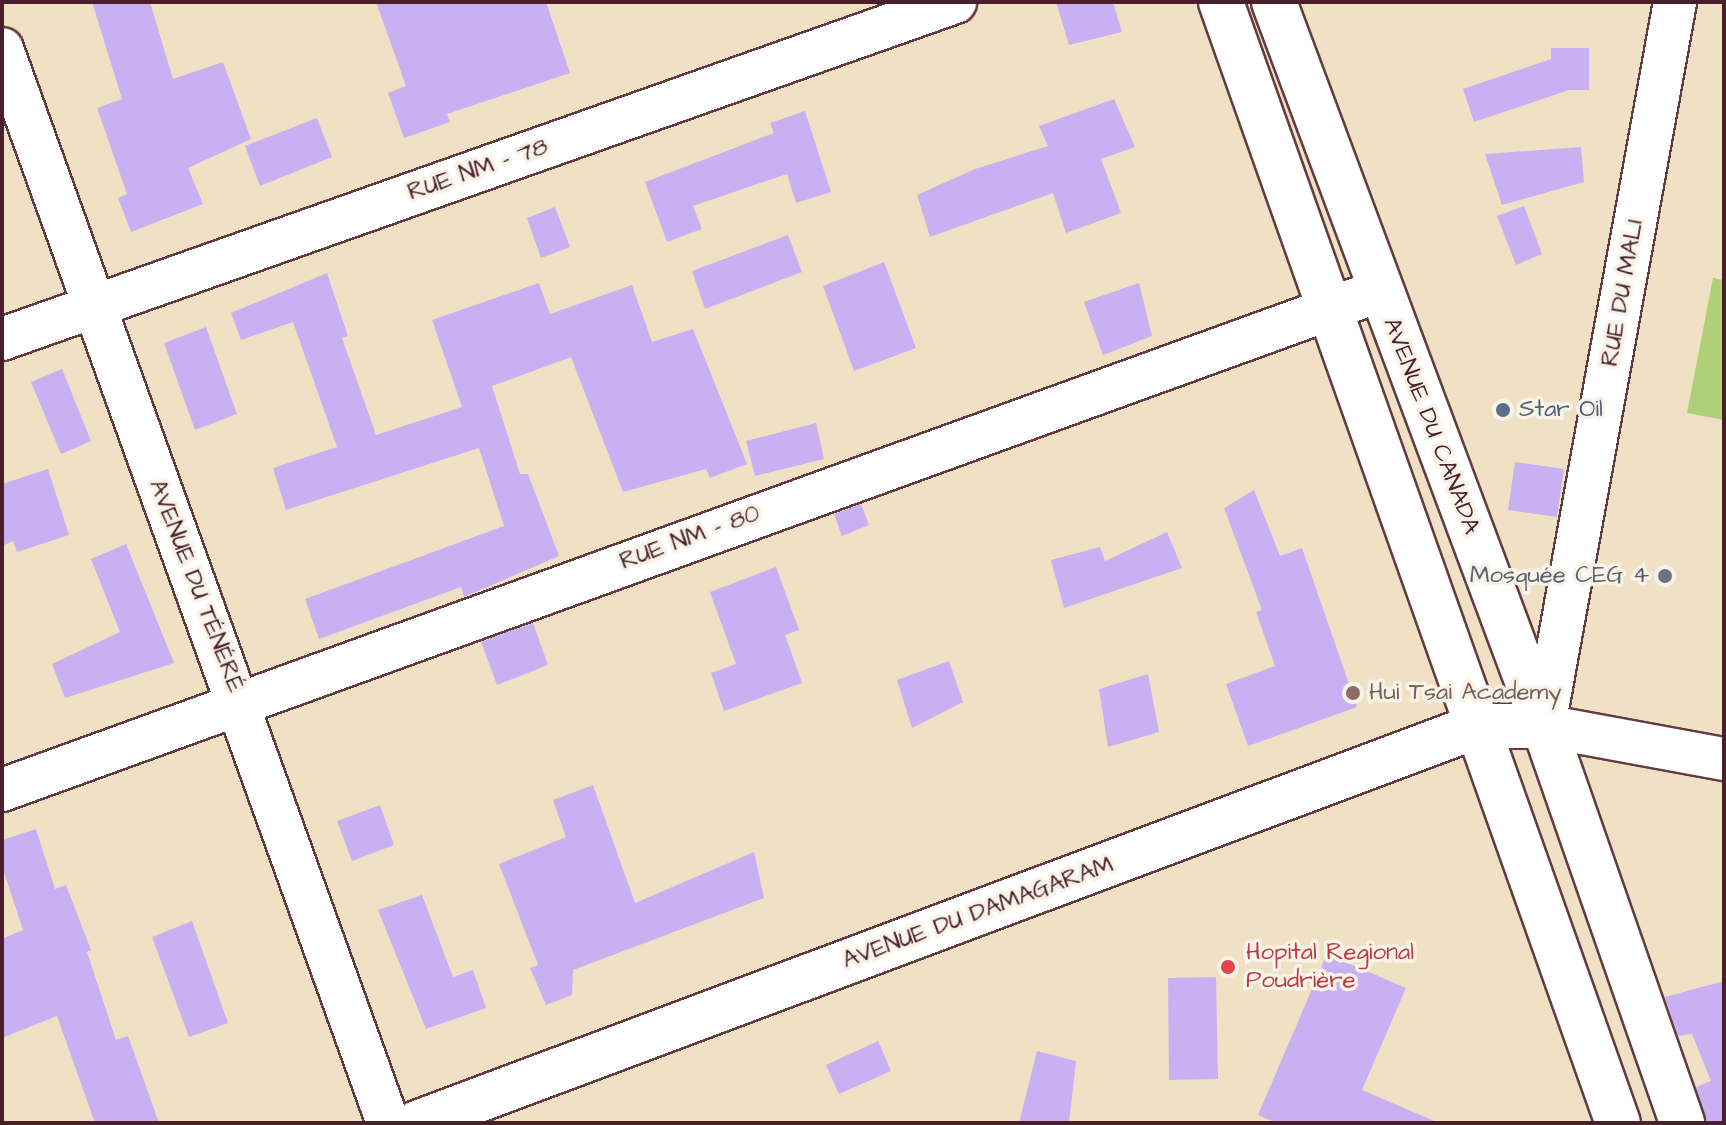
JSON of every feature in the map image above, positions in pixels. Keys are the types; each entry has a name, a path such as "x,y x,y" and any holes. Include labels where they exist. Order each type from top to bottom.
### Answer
{"street":[{"name":"RUE NM - 78","path":"2,339 955,2"},
{"path":"1221,2 1618,1123"},
{"name":"AVENUE DU CANADA","path":"1274,2 1379,291 1544,726 1682,1123"},
{"name":"RUE DU MALI","path":"1544,726 1675,2"},
{"name":"AVENUE DU TÉNÉRÉ","path":"2,49 91,306 239,702 388,1123"},
{"name":"RUE NM - 80","path":"2,790 1328,306 1379,291"},
{"name":"AVENUE DU DAMAGARAM","path":"417,1123 1477,726 1544,726"},
{"path":"1544,726 1724,759"}],"green space":[{"path":"1713,278 1724,280 1724,420 1687,413"}],"building":[{"path":"92,2 150,2 173,79 223,62 251,139 188,168 203,204 131,232 118,198 127,194 97,108 122,99"},
{"path":"376,2 546,2 570,73 447,114 450,122 404,138 388,93 406,86"},
{"path":"1056,2 1113,2 1122,32 1069,45"},
{"path":"1551,48 1589,48 1589,90 1569,90 1474,122 1463,89 1551,59"},
{"path":"1114,99 1135,147 1101,159 1121,213 1066,233 1053,193 930,237 917,195 975,169 1048,146 1039,126"},
{"path":"805,111 831,192 796,203 787,174 693,206 702,229 667,242 645,182 774,133 770,123"},
{"path":"317,118 332,157 260,186 245,146"},
{"path":"1581,147 1584,182 1502,205 1485,154"},
{"path":"1524,206 1542,254 1516,265 1497,216"},
{"path":"555,207 570,247 541,258 527,218"},
{"path":"788,235 802,272 705,309 692,271"},
{"path":"884,262 916,348 854,371 823,286"},
{"path":"327,273 348,336 342,338 376,435 462,407 432,320 539,283 550,314 632,285 652,342 693,329 747,464 710,478 706,469 623,492 571,357 492,386 520,474 528,474 559,556 464,597 461,587 319,639 305,599 504,526 479,448 286,510 273,468 337,447 293,322 241,340 231,313"},
{"path":"1139,283 1152,336 1103,355 1084,302"},
{"path":"206,327 237,414 195,430 164,343"},
{"path":"62,369 91,441 61,454 31,382"},
{"path":"816,423 824,459 755,476 746,441"},
{"path":"1515,462 1564,469 1557,517 1508,510"},
{"path":"48,469 69,535 17,552 13,541 2,546 2,484"},
{"path":"1254,490 1280,556 1302,548 1357,707 1248,746 1226,684 1275,666 1256,612 1262,610 1224,508"},
{"path":"861,504 869,525 842,536 834,514"},
{"path":"1167,532 1182,568 1064,608 1051,560 1100,547 1105,561"},
{"path":"126,544 174,663 65,698 52,664 120,632 91,559"},
{"path":"776,567 799,630 785,635 802,683 724,711 711,673 736,664 710,592"},
{"path":"533,623 548,665 497,685 481,642"},
{"path":"949,661 963,702 912,728 897,680"},
{"path":"1148,674 1159,732 1108,747 1099,689"},
{"path":"593,785 635,903 754,852 764,898 573,970 572,995 546,1005 530,968 538,965 499,864 566,837 553,800"},
{"path":"380,805 394,845 352,861 337,821"},
{"path":"36,829 55,889 66,885 91,950 87,952 116,1040 128,1036 159,1123 95,1123 57,1016 2,1038 2,939 23,930 2,866 2,840"},
{"path":"422,895 453,977 473,970 486,1008 426,1029 378,910"},
{"path":"192,921 228,1023 189,1037 152,937"},
{"path":"1327,954 1406,988 1362,1090 1439,1123 1277,1123 1258,1115"},
{"path":"1216,977 1218,1079 1169,1080 1168,978"},
{"path":"1724,981 1724,1123 1706,1123 1696,1087 1711,1081 1692,1034 1678,1036 1665,997"},
{"path":"878,1041 891,1071 839,1094 826,1065"},
{"path":"1037,1051 1076,1061 1069,1123 1019,1123"}],"place":[{"name":"Star Oil","path":"1503,410"},
{"name":"Mosquée CEG 4","path":"1665,576"},
{"name":"Hui Tsai Academy","path":"1353,693"},
{"name":"Hopital Regional Poudrière","path":"1228,967"}]}
